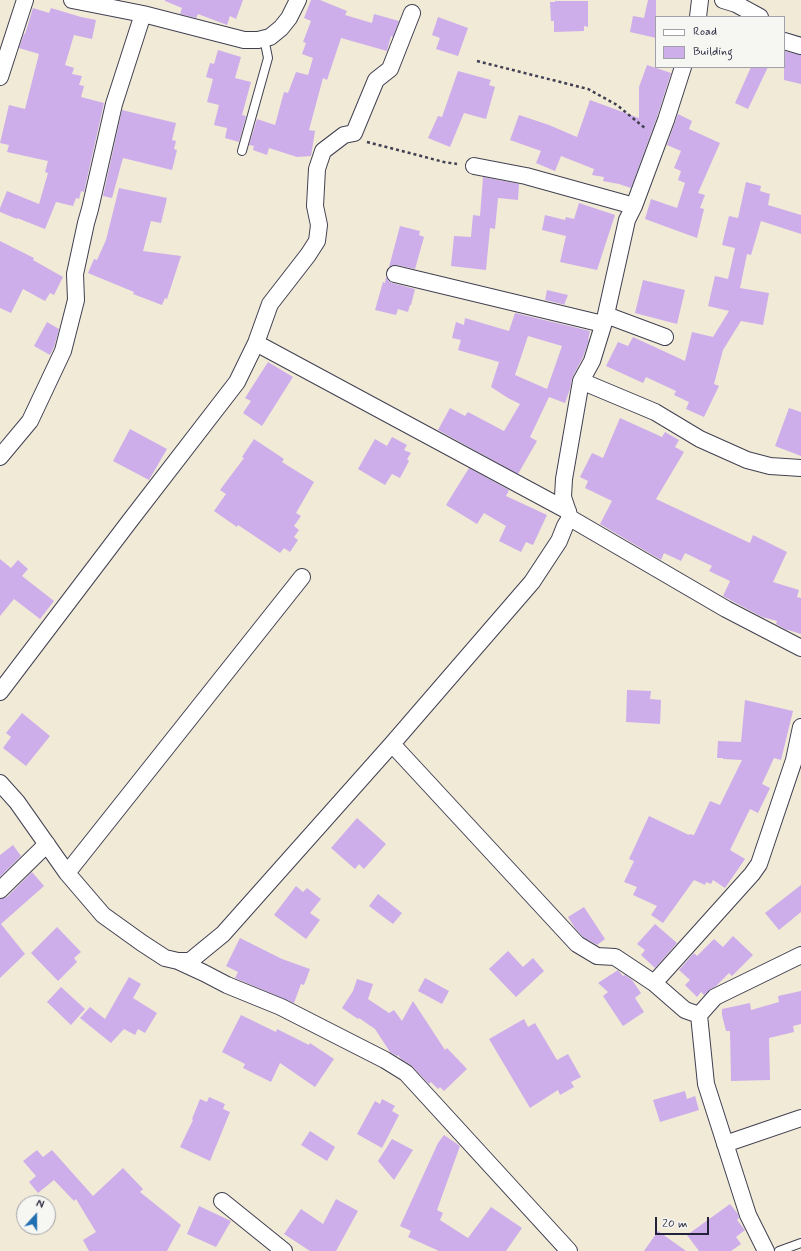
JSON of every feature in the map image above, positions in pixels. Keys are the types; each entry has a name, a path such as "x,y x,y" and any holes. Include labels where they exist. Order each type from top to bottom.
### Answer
{"street":[{"path":"0,78 25,0"},
{"path":"72,0 137,8 244,40 270,37 281,28 289,18 298,0"},
{"path":"698,16 700,0"},
{"path":"723,0 736,4 758,16"},
{"path":"0,457 30,421 63,351 76,300 75,274 86,223 137,8"},
{"path":"0,692 237,382 249,360 270,304 317,241 319,225 315,206 317,169 324,151 344,135 354,133 376,80 390,69 412,13"},
{"path":"785,41 801,46"},
{"path":"178,961 190,961 223,934 392,744 532,582 559,541 569,514 562,497 581,381 592,361 605,320 627,220 634,206 659,140 682,68"},
{"path":"474,166 526,176 634,206"},
{"path":"395,274 605,320 665,337"},
{"path":"256,343 569,514 726,609 801,648"},
{"path":"581,381 655,412 700,439 747,460 770,466 801,468"},
{"path":"67,873 302,577"},
{"path":"654,983 749,878 758,864 794,760 801,727"},
{"path":"392,744 577,944 597,956 615,957 654,983 685,1010 699,1015"},
{"path":"2,791 17,802 67,873 102,915 165,958 178,961 227,985 281,1007 386,1060 406,1073 569,1251"},
{"path":"0,890 46,844"},
{"path":"766,1251 748,1215 706,1084 699,1015 715,997 801,955"},
{"path":"725,1144 801,1118"},
{"path":"222,1201 284,1251"}],"lane":[{"path":"242,151 268,58 264,38"},
{"path":"779,1251 801,1243"}],"path":[{"path":"477,61 588,88 617,104 659,140"},
{"path":"344,135 444,162 474,166"}],"building":[{"path":"165,0 243,0 236,19 230,16 227,25 198,14 196,18 180,14 182,8"},
{"path":"311,0 320,0 347,11 345,15 372,23 374,14 399,21 393,37 391,36 387,51 341,38 327,80 323,78 309,130 315,131 311,156 297,157 269,148 267,155 253,150 254,146 249,145 257,119 275,125 284,92 288,93 296,72 308,75 313,58 302,54 306,43 303,42 311,21 304,18"},
{"path":"648,0 656,0 655,38 630,32 633,16 644,18"},
{"path":"588,1 588,27 584,26 584,31 554,32 554,21 551,21 550,2"},
{"path":"33,8 49,13 51,8 96,20 92,39 74,35 65,65 74,68 72,74 82,76 79,85 84,86 81,97 104,103 84,192 81,191 79,199 76,198 73,206 56,202 45,229 0,212 0,208 7,191 39,204 48,173 45,172 48,161 7,152 9,145 0,143 9,105 25,109 39,54 19,48"},
{"path":"438,17 468,28 458,56 436,49 440,38 432,35"},
{"path":"218,50 241,57 235,78 251,82 242,115 246,116 239,142 225,138 227,128 214,125 219,105 207,102 213,79 206,77 210,63 214,64"},
{"path":"785,51 801,55 801,84 784,80"},
{"path":"647,65 671,73 657,117 631,188 603,181 604,177 592,175 594,169 561,156 555,171 536,163 541,151 510,140 519,115 549,125 577,137 590,100 639,118 639,87"},
{"path":"751,68 768,68 748,109 735,103"},
{"path":"458,71 491,80 489,85 495,87 486,119 464,113 450,147 428,138 438,116 442,117"},
{"path":"122,110 176,123 172,140 176,141 174,149 177,150 172,170 123,158 112,198 103,196"},
{"path":"678,114 692,121 689,129 720,143 698,193 705,195 700,208 704,209 697,238 645,219 651,199 677,208 685,183 678,180 681,171 674,168 681,151 667,145"},
{"path":"483,177 519,184 518,200 498,198 495,229 490,228 486,270 451,266 454,236 471,237 473,215 480,216"},
{"path":"746,182 761,186 760,191 770,194 768,205 801,215 801,234 761,221 751,255 747,254 740,288 769,293 763,325 741,321 723,350 714,384 719,386 704,417 686,409 689,402 674,395 676,391 646,377 643,383 606,366 618,342 628,346 633,337 685,361 692,332 713,337 729,311 708,306 715,276 728,279 735,248 722,245 729,216 738,218"},
{"path":"119,188 167,198 161,223 151,221 143,251 181,256 167,299 165,298 162,305 133,294 134,292 88,273 94,259 97,260 106,240"},
{"path":"579,203 615,215 597,270 560,262 566,236 542,230 545,215 565,220 566,217 574,219"},
{"path":"400,226 420,231 419,235 424,237 415,269 397,265 389,267"},
{"path":"0,241 34,258 33,260 63,277 54,295 50,293 45,301 23,289 11,313 0,308"},
{"path":"386,277 392,283 415,289 408,312 398,309 396,315 375,310 383,282 385,283"},
{"path":"643,280 685,290 677,324 635,313"},
{"path":"547,290 568,295 564,305 545,300"},
{"path":"515,313 590,331 589,340 583,357 572,378 565,403 549,397 530,437 537,441 518,474 438,430 450,408 465,416 468,412 504,431 520,404 491,387 499,362 458,350 461,340 452,338 456,322 464,325 465,318 509,331","holes":["528,336 562,346 547,389 515,375"]},
{"path":"47,322 59,329 50,355 34,346"},
{"path":"268,362 293,377 262,426 243,413 251,401 245,398"},
{"path":"789,408 801,412 801,456 775,446"},
{"path":"620,418 662,437 665,432 679,440 675,447 684,452 656,499 750,543 753,535 787,552 773,582 799,590 797,597 801,598 801,634 785,629 776,624 777,621 762,617 723,596 730,581 709,571 712,566 685,553 681,561 664,553 661,560 600,524 612,501 585,488 588,481 580,477 592,453 603,458"},
{"path":"130,429 167,449 149,480 113,461"},
{"path":"392,437 407,445 404,450 411,453 407,459 409,461 400,478 392,474 385,485 358,469 375,439 387,446"},
{"path":"254,439 284,459 282,462 314,482 296,513 301,516 294,526 299,530 294,537 298,540 290,552 284,548 280,553 214,511 226,494 220,490 244,458 242,457"},
{"path":"469,468 509,490 506,496 547,515 533,545 526,542 521,552 499,541 506,526 484,513 477,524 446,505"},
{"path":"0,559 11,568 18,560 28,569 22,576 54,601 40,619 14,599 0,616"},
{"path":"627,690 651,691 650,699 661,700 660,724 626,722"},
{"path":"745,700 793,711 781,760 774,758 762,784 770,788 758,813 750,809 730,850 745,859 725,888 713,880 711,884 706,882 705,885 694,880 663,923 651,915 657,906 633,895 637,887 624,882 634,861 629,859 649,816 689,835 694,835 710,801 720,805 742,760 717,758 718,741 741,742"},
{"path":"22,713 50,736 26,766 3,748 11,737 6,733"},
{"path":"357,818 386,844 364,869 359,864 355,869 331,848"},
{"path":"13,845 21,856 0,877 0,855"},
{"path":"32,872 44,886 1,924 25,954 0,978 0,899 7,897"},
{"path":"801,885 801,912 779,930 765,913"},
{"path":"296,886 303,892 307,888 321,899 310,913 320,920 306,939 274,915"},
{"path":"378,894 402,913 393,924 369,906"},
{"path":"584,907 605,939 597,945 583,937 568,917"},
{"path":"655,924 677,943 655,968 641,955 645,950 637,944"},
{"path":"57,927 81,952 74,958 77,962 58,981 31,953"},
{"path":"733,936 753,955 732,976 729,973 704,995 701,992 697,997 685,985 690,980 679,970 694,953 697,956 714,939 723,947"},
{"path":"240,938 282,959 310,969 304,985 301,984 294,1003 235,978 238,972 226,966"},
{"path":"508,951 523,967 533,958 544,971 516,997 489,969"},
{"path":"618,970 623,976 625,975 632,980 641,993 635,998 644,1012 623,1026 603,996 608,992 598,983"},
{"path":"129,977 141,984 133,998 157,1013 145,1033 138,1029 135,1035 124,1029 111,1043 80,1018 90,1007 105,1019"},
{"path":"425,978 449,991 442,1004 418,991"},
{"path":"357,979 373,984 368,999 389,1013 394,1010 402,1021 413,1001 445,1050 447,1048 467,1069 444,1091 440,1087 438,1089 431,1082 429,1084 411,1065 401,1059 398,1055 397,1056 390,1052 375,1029 342,1008 353,991"},
{"path":"61,987 85,1009 71,1025 47,1002"},
{"path":"801,991 801,1024 793,1026 794,1032 769,1038 770,1080 731,1081 730,1031 726,1031 722,1009 750,1003 751,1010 779,1002 778,996"},
{"path":"241,1015 276,1032 277,1029 309,1045 310,1043 334,1059 315,1087 280,1063 271,1082 243,1068 245,1064 222,1052"},
{"path":"524,1019 528,1027 535,1023 557,1060 568,1054 581,1077 571,1082 574,1087 560,1095 558,1090 530,1108 489,1039"},
{"path":"685,1091 687,1099 695,1096 699,1110 660,1122 653,1100"},
{"path":"209,1097 225,1104 223,1109 230,1112 210,1161 180,1147 193,1120 192,1119 200,1099 207,1102"},
{"path":"382,1099 395,1106 392,1111 399,1115 382,1148 357,1134 375,1101 380,1104"},
{"path":"310,1131 335,1147 327,1161 301,1145"},
{"path":"444,1135 460,1146 437,1210 443,1213 440,1220 468,1238 491,1207 522,1228 506,1251 439,1251 408,1237 411,1231 400,1226 438,1143"},
{"path":"392,1139 413,1150 394,1180 378,1161"},
{"path":"37,1150 43,1157 52,1150 93,1196 123,1168 143,1189 140,1192 181,1225 167,1251 89,1251 83,1240 96,1232 76,1199 74,1201 54,1180 38,1193 29,1182 36,1176 23,1161"},
{"path":"336,1199 358,1211 336,1251 310,1251 284,1234 301,1209 323,1224"},
{"path":"730,1204 738,1214 739,1218 737,1220 745,1230 736,1237 741,1244 731,1251 699,1251 687,1235"},
{"path":"199,1206 231,1221 216,1247 187,1234"},
{"path":"658,1231 686,1251 644,1251"}]}
